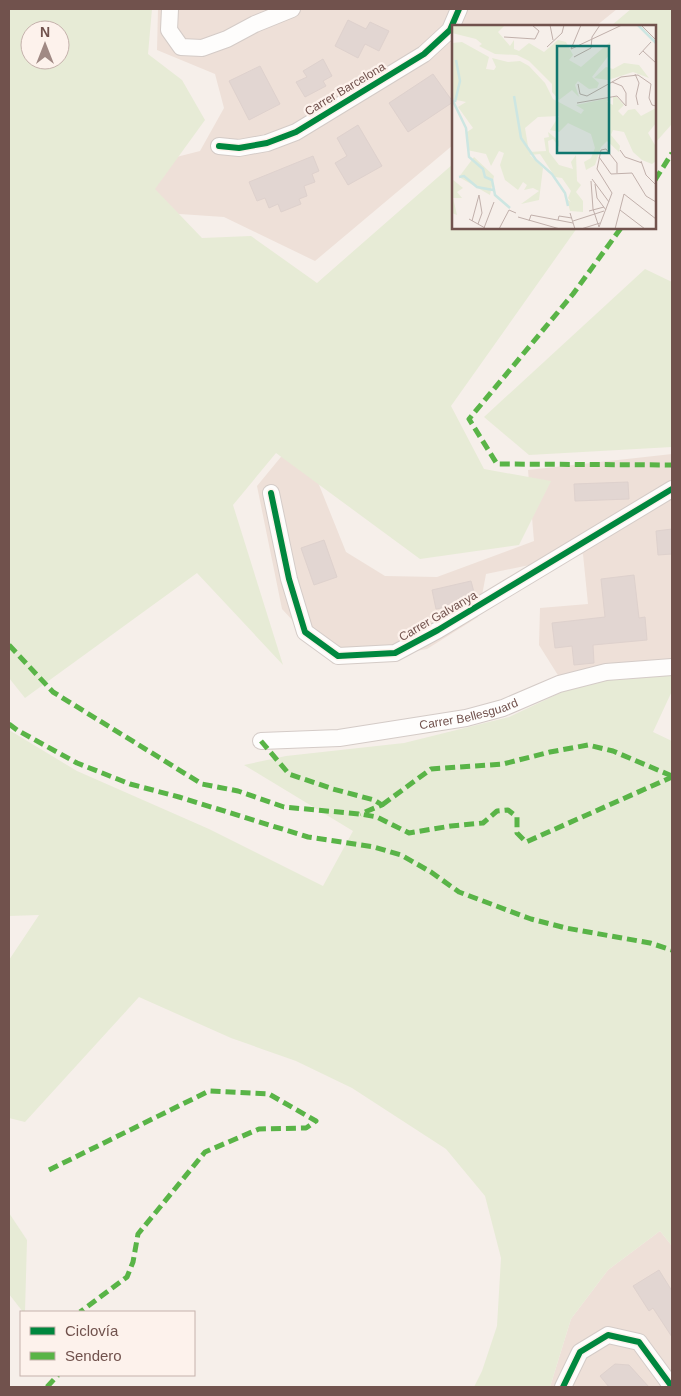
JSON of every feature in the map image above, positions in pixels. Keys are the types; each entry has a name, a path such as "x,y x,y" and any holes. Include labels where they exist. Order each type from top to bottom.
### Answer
{"street":[{"path":"170,9 169,30 181,47 202,48 227,39 292,9"},
{"name":"Carrer Barcelona","path":"452,25 459,9"},
{"name":"Carrer Barcelona","path":"219,146 239,148 268,143 296,132 424,54 450,30 452,25"},
{"name":"Carrer Galvanya","path":"271,493 289,579 305,632 338,656 395,653 438,630 672,489"},
{"name":"Carrer Bellesguard","path":"261,741 339,738 466,718 503,708 568,681 606,672 672,667"},
{"path":"563,1387 580,1352 608,1335 638,1342 672,1387"}],"shaded area":[{"path":"158,9 617,9 597,25 452,25 452,146 315,261 224,217 150,212 149,164 200,151 224,108 215,74 157,50"},
{"path":"299,435 346,552 385,576 437,577 534,541 528,470 672,454 672,676 566,688 539,645 540,608 588,604 583,554 486,574 478,617 427,649 346,664 333,664 282,609 257,486"},
{"path":"660,1231 672,1246 672,1387 550,1387 571,1319 608,1270"}],"green space":[{"path":"9,9 152,9 148,54 182,80 205,120 155,189 202,238 251,236 317,283 452,165 452,229 576,229 451,406 484,469 551,481 519,545 420,559 276,453 233,505 283,665 197,573 25,698 9,678"},
{"path":"631,9 672,9 671,125 656,142 656,25 612,25"},
{"path":"645,269 672,282 672,447 529,455 484,417"},
{"path":"672,675 672,691 653,732 672,741 672,1246 660,1231 608,1270 571,1319 550,1387 474,1387 482,1371 497,1326 501,1258 485,1196 446,1149 352,1088 296,1061 231,1038 139,997 25,1122 9,1118 9,960 39,915 9,916 9,730 77,771 209,829 323,886 353,831 244,765 286,756 404,743 509,717 562,692 606,680"},
{"path":"9,1213 27,1240 25,1311 22,1311 9,1294"}],"building":[{"path":"348,20 366,29 370,22 389,31 379,51 365,44 358,58 335,46"},
{"path":"323,59 332,76 323,81 326,86 305,97 296,82 307,77 303,71"},
{"path":"260,66 280,104 249,120 229,81"},
{"path":"433,74 452,101 452,103 408,132 389,103"},
{"path":"358,125 382,166 348,185 335,163 347,156 337,138"},
{"path":"313,156 319,171 312,174 315,182 304,186 307,196 299,199 301,204 281,212 278,204 269,208 265,198 257,201 249,182"},
{"path":"628,482 629,499 575,501 574,484"},
{"path":"672,529 672,554 658,555 656,531"},
{"path":"324,540 337,577 314,585 301,548"},
{"path":"634,575 639,618 645,617 647,640 593,645 594,663 574,665 572,646 555,648 552,623 605,617 601,579"},
{"path":"471,581 475,596 462,604 436,609 432,590"},
{"path":"659,1270 672,1291 672,1337 653,1308 649,1311 633,1286"},
{"path":"615,1364 629,1365 649,1387 609,1387 600,1376"}],"marked path":[{"path":"656,178 672,153"},
{"path":"620,229 573,294 469,419 497,464 672,465"},
{"path":"9,645 53,692 202,784 238,791 284,807 377,817 409,833 483,823 497,811 508,810 517,817 517,833 526,842 672,777"},
{"path":"9,724 77,763 130,784 179,797 308,837 374,847 401,855 431,872 459,892 531,919 566,928 650,943 672,950"},
{"path":"261,741 289,774 374,800 382,805 360,814"},
{"path":"382,805 431,769 503,764 588,745 613,751 672,776"},
{"path":"49,1170 209,1091 269,1094 316,1121 306,1128 259,1129 205,1152 138,1234 133,1262 127,1277 81,1311"},
{"path":"47,1387 57,1376"}],"cycle path":[{"path":"452,25 459,9"},
{"path":"219,146 239,148 267,143 296,132 424,54 450,30 452,25"},
{"path":"271,493 289,579 305,632 338,656 395,653 438,630 672,489"},
{"path":"563,1387 580,1352 608,1335 639,1342 672,1387"}]}
